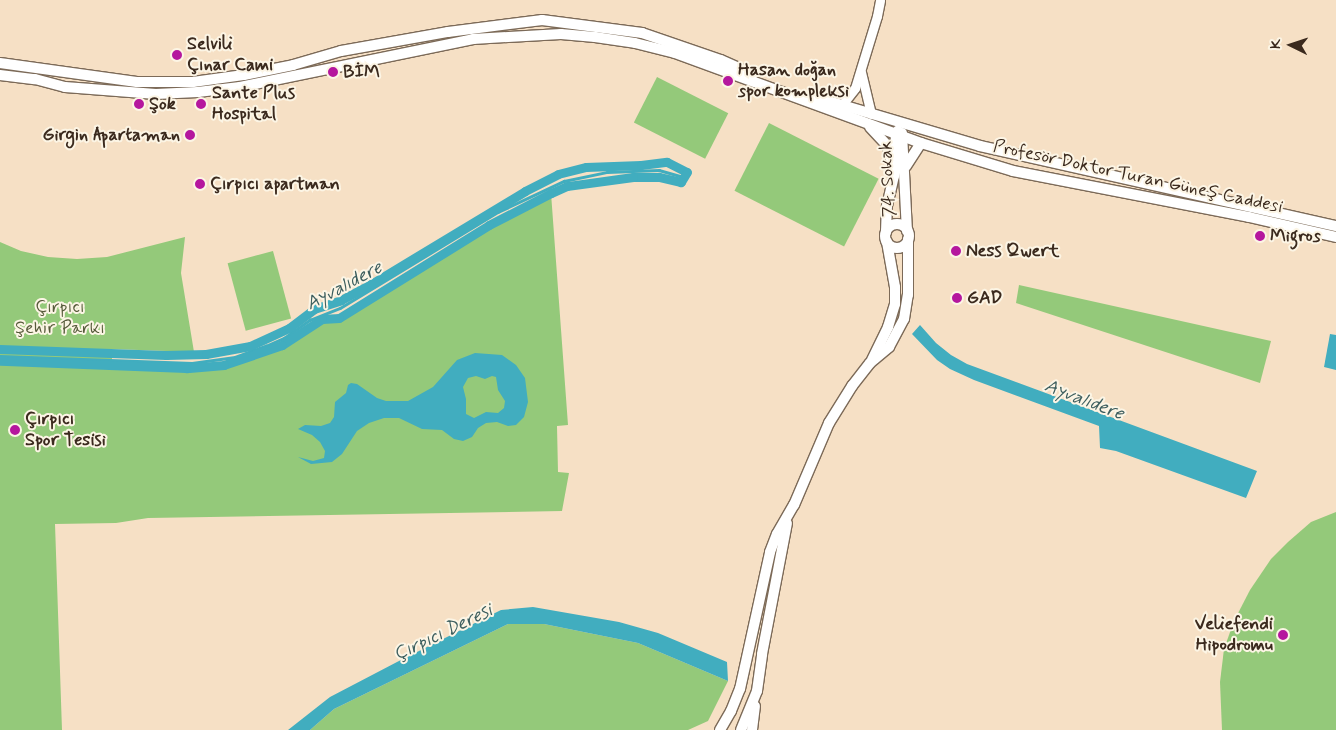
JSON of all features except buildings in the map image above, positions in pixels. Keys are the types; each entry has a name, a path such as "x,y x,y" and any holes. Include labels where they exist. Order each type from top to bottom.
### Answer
{"main road":[{"path":"828,109 841,106 851,94 860,72 880,0"},
{"name":"Profesör Doktor Turan Güneş Caddesi","path":"0,63 137,82 193,82 252,73 341,51 448,32 542,20 650,36 720,60 785,87 841,106 900,136 1013,171 1249,217 1336,237"},
{"name":"Profesör Doktor Turan Güneş Caddesi","path":"0,75 73,88 156,94 198,92 240,87 472,39 561,34 658,48 711,65 828,109 869,119 901,124 980,146 1336,226"},
{"path":"860,72 869,119 887,145 899,174"},
{"path":"899,174 901,124"},
{"path":"899,174 921,143"},
{"name":"74. Sokak","path":"870,364 889,347 904,319 908,295 908,235 899,174"},
{"name":"74. Sokak","path":"870,364 888,327 895,304 895,288 886,237 887,206 899,174"},
{"path":"894,224 902,226 908,235 903,245 896,247 886,237 894,224"},
{"path":"720,730 732,711 740,689 770,552 777,534 788,518 829,423 852,386 870,364"},
{"path":"752,730 763,645 788,518"},
{"path":"741,730 757,691"}],"green space":[{"path":"657,77 728,113 705,159 634,122"},
{"path":"769,123 879,179 844,247 734,191"},
{"name":"Çırpıcı Şehir Parkı","path":"551,193 568,425 557,426 558,472 569,473 562,511 148,518 116,523 55,524 62,730 0,730 0,242 21,251 48,257 77,259 107,257 185,237 181,273 194,352 112,349 112,366 205,367 224,365 264,352 296,338 317,321 339,318 489,225"},
{"path":"273,251 291,319 246,331 228,263"},
{"path":"1019,285 1271,341 1260,383 1016,303"},
{"name":"Veliefendi Hipodromu","path":"1336,512 1336,730 1222,730 1220,682 1224,649 1234,621 1250,590 1271,559 1288,542 1311,522"},
{"path":"508,624 544,624 638,643 728,681 708,721 688,730 310,730 334,709"}],"water":[{"path":"920,325 936,343 951,355 967,364 1257,471 1246,498 1116,451 1100,448 1099,426 974,380 950,369 937,360 912,334"},
{"path":"1330,334 1336,335 1336,370 1324,367"},
{"path":"475,353 502,355 516,365 525,378 528,402 524,417 516,425 508,426 497,422 486,423 478,428 472,437 463,441 454,439 442,430 422,429 399,418 384,418 369,423 357,431 342,454 332,462 311,464 298,457 313,461 324,458 325,451 320,442 312,435 298,429 305,425 321,426 330,423 334,417 335,402 346,393 348,385 351,383 357,384 377,398 386,401 408,401 433,387 457,360","holes":["476,376 485,379 492,376 496,377 498,390 505,401 504,408 498,413 486,412 474,418 466,414 466,399 463,387 468,378"]},
{"path":"533,607 619,622 658,633 727,662 728,681 638,643 544,624 508,624 334,709 310,730 288,730 330,697 397,662 501,610"}],"waterway":[{"name":"Ayvalıdere","path":"0,349 166,355 206,354 250,346 289,328 314,309 341,300 371,284 525,191 558,174 586,167 667,162 687,172 681,182 659,177 633,177 567,186 489,225 339,318 322,319 282,345 224,365 186,368 0,361"},
{"name":"Ayvalıdere","path":"0,356 192,363 235,357 284,338 310,320 340,308 498,212 564,181 607,172 659,170 684,177"}],"place":[{"name":"Selvili Çınar Cami","path":"177,55"},
{"name":"BİM","path":"333,72"},
{"name":"Hasan doğan spor kompleksi","path":"728,81"},
{"name":"Şok","path":"139,104"},
{"name":"Sante Plus Hospital","path":"201,104"},
{"name":"Girgin Apartaman","path":"190,135"},
{"name":"Çırpıcı apartman","path":"200,184"},
{"name":"Migros","path":"1260,236"},
{"name":"Ness Qwert","path":"956,251"},
{"name":"GAD","path":"957,298"},
{"name":"Çırpıcı Spor Tesisi","path":"15,430"},
{"name":"Veliefendi Hipodromu","path":"1283,635"}],"water label":[{"name":"Çırpıcı Deresi","path":"443,633"}]}
